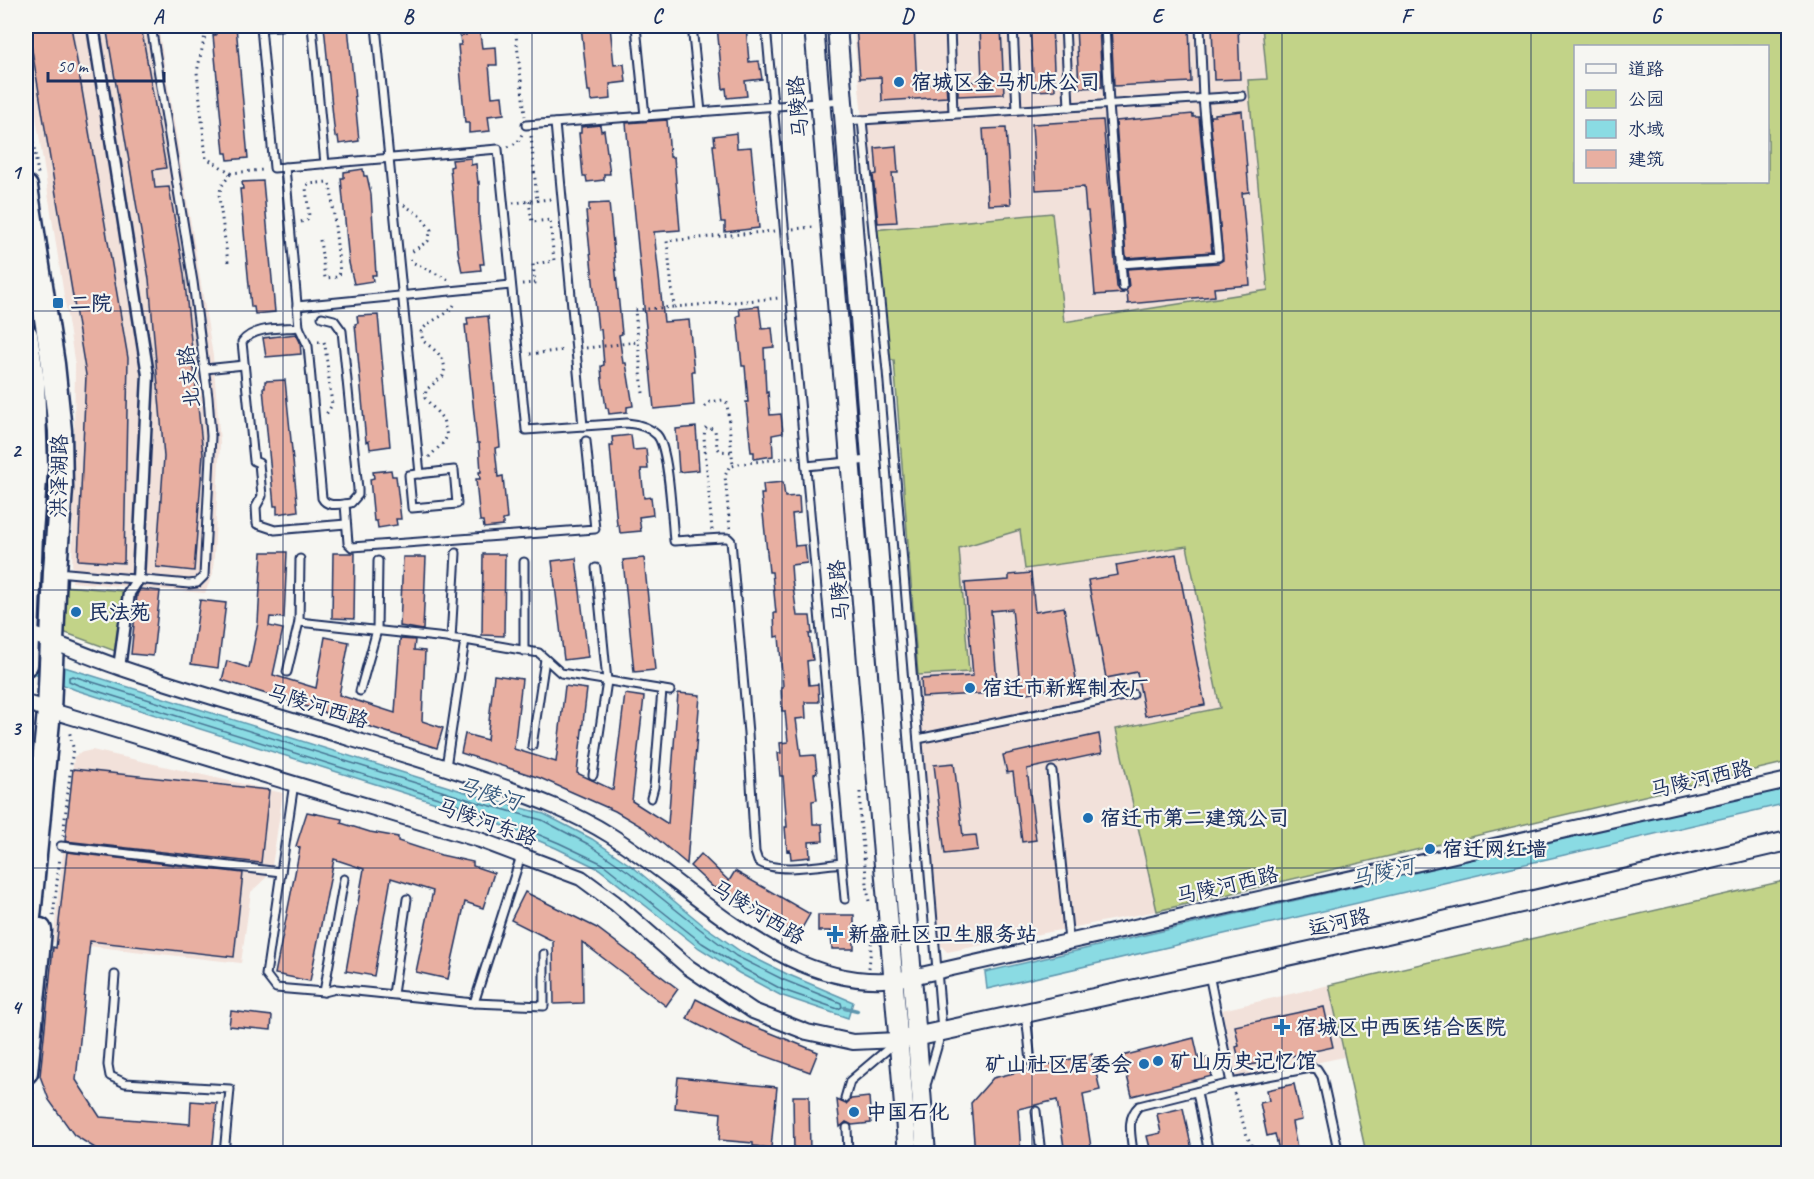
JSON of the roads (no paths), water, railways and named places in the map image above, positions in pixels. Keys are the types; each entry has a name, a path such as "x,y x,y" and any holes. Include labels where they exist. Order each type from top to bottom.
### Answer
{"main road":[{"name":"洪泽湖路","path":"26,187 53,364 60,431 62,488 54,571 53,706 44,767 26,948"},
{"name":"洪泽湖路","path":"26,335 33,381 36,437 36,467 28,532 26,664"},
{"path":"26,1072 53,706"}],"street":[{"path":"93,26 148,375 138,579 129,593 119,668"},
{"name":"马陵路","path":"814,26 850,462 903,979"},
{"name":"马陵路","path":"837,26 843,100 853,120 871,460 907,1038 908,1154"},
{"name":"马陵河西路","path":"26,632 119,668 446,767 521,793 610,834 702,904 757,941 785,956 831,975 868,980 903,979 1788,780"},
{"name":"马陵河东路","path":"26,703 53,706 480,840 521,855 581,878 615,903 688,967 753,1011 807,1032 852,1042 907,1038"},
{"name":"运河路","path":"907,1038 1025,1011 1209,974 1788,841"},
{"name":"马陵路","path":"907,1038 922,1098 926,1154"}],"lane":[{"name":"北支路","path":"54,571 189,584 197,583 204,576 211,436 206,369 151,26"},
{"path":"281,26 261,27 274,168 498,149 526,430 635,424 647,428 658,436 664,452 674,541 713,538 728,538 731,541 758,861 765,865 792,869 842,863"},
{"path":"312,26 325,164"},
{"path":"376,26 420,474"},
{"path":"636,26 645,116"},
{"path":"693,26 701,112"},
{"path":"766,26 845,899"},
{"path":"950,26 953,114"},
{"path":"1013,26 1017,110"},
{"path":"1065,26 1069,106"},
{"path":"1105,26 1123,287"},
{"path":"1121,264 1218,258 1203,98 1200,26"},
{"path":"922,1098 942,1030 887,370 853,120 1242,96"},
{"path":"528,125 843,100"},
{"path":"555,123 583,426"},
{"path":"285,167 299,327 307,343 322,498 328,504 345,504 351,503 358,495 342,331 334,320 322,317"},
{"path":"297,306 511,285"},
{"path":"299,327 255,331 247,335 242,342 254,462 259,463 262,496 256,507 257,524 275,530 346,524"},
{"path":"206,369 244,365"},
{"path":"345,504 348,543 352,547 595,529 586,441"},
{"path":"806,466 871,460"},
{"path":"454,470 457,504 412,508 410,475 420,474 454,470"},
{"path":"452,639 456,553"},
{"path":"287,672 299,622 300,559"},
{"path":"360,692 377,630 378,561"},
{"path":"524,562 524,651"},
{"path":"593,775 607,681 596,568"},
{"path":"299,622 465,640 539,653 561,673 666,691 651,798"},
{"path":"446,767 465,640"},
{"path":"532,746 545,659"},
{"path":"918,739 1133,694"},
{"path":"1052,771 1069,941"},
{"path":"294,783 266,975 276,988 324,992 336,989 544,1006 544,954"},
{"path":"61,846 281,872"},
{"path":"474,1002 521,855"},
{"path":"324,992 344,879"},
{"path":"393,994 406,899"},
{"path":"1209,974 1231,1083"},
{"path":"115,975 108,1065 110,1076 125,1083 230,1089 224,1154"},
{"path":"1025,1011 1031,1062"},
{"path":"845,1098 850,1081 907,1038"},
{"path":"1134,1154 1130,1120 1133,1112 1139,1106 1303,1068 1317,1069 1326,1088 1339,1154"},
{"path":"1197,1092 1209,1154"},
{"path":"1036,1111 1041,1154"},
{"path":"847,1128 848,1154"}],"water":[{"path":"26,655 481,797 544,814 592,839 633,867 703,925 740,951 853,1002 848,1018 780,995 739,973 699,948 599,869 556,848 487,819 76,690 26,670"},
{"path":"1788,788 1788,803 987,989 985,972"}],"waterway":[{"name":"马陵河","path":"845,1008 857,1011"}],"place":[{"name":"宿城区金马机床公司","path":"899,82"},
{"name":"二院","path":"58,303"},
{"name":"民法苑","path":"76,612"},
{"name":"宿迁市新辉制衣厂","path":"970,688"},
{"name":"宿迁市第二建筑公司","path":"1088,818"},
{"name":"宿迁网红墙","path":"1430,849"},
{"name":"新盛社区卫生服务站","path":"835,934"},
{"name":"宿城区中西医结合医院","path":"1282,1027"},
{"name":"矿山历史记忆馆","path":"1158,1061"},
{"name":"矿山社区居委会","path":"1144,1064"},
{"name":"中国石化","path":"854,1112"}]}
